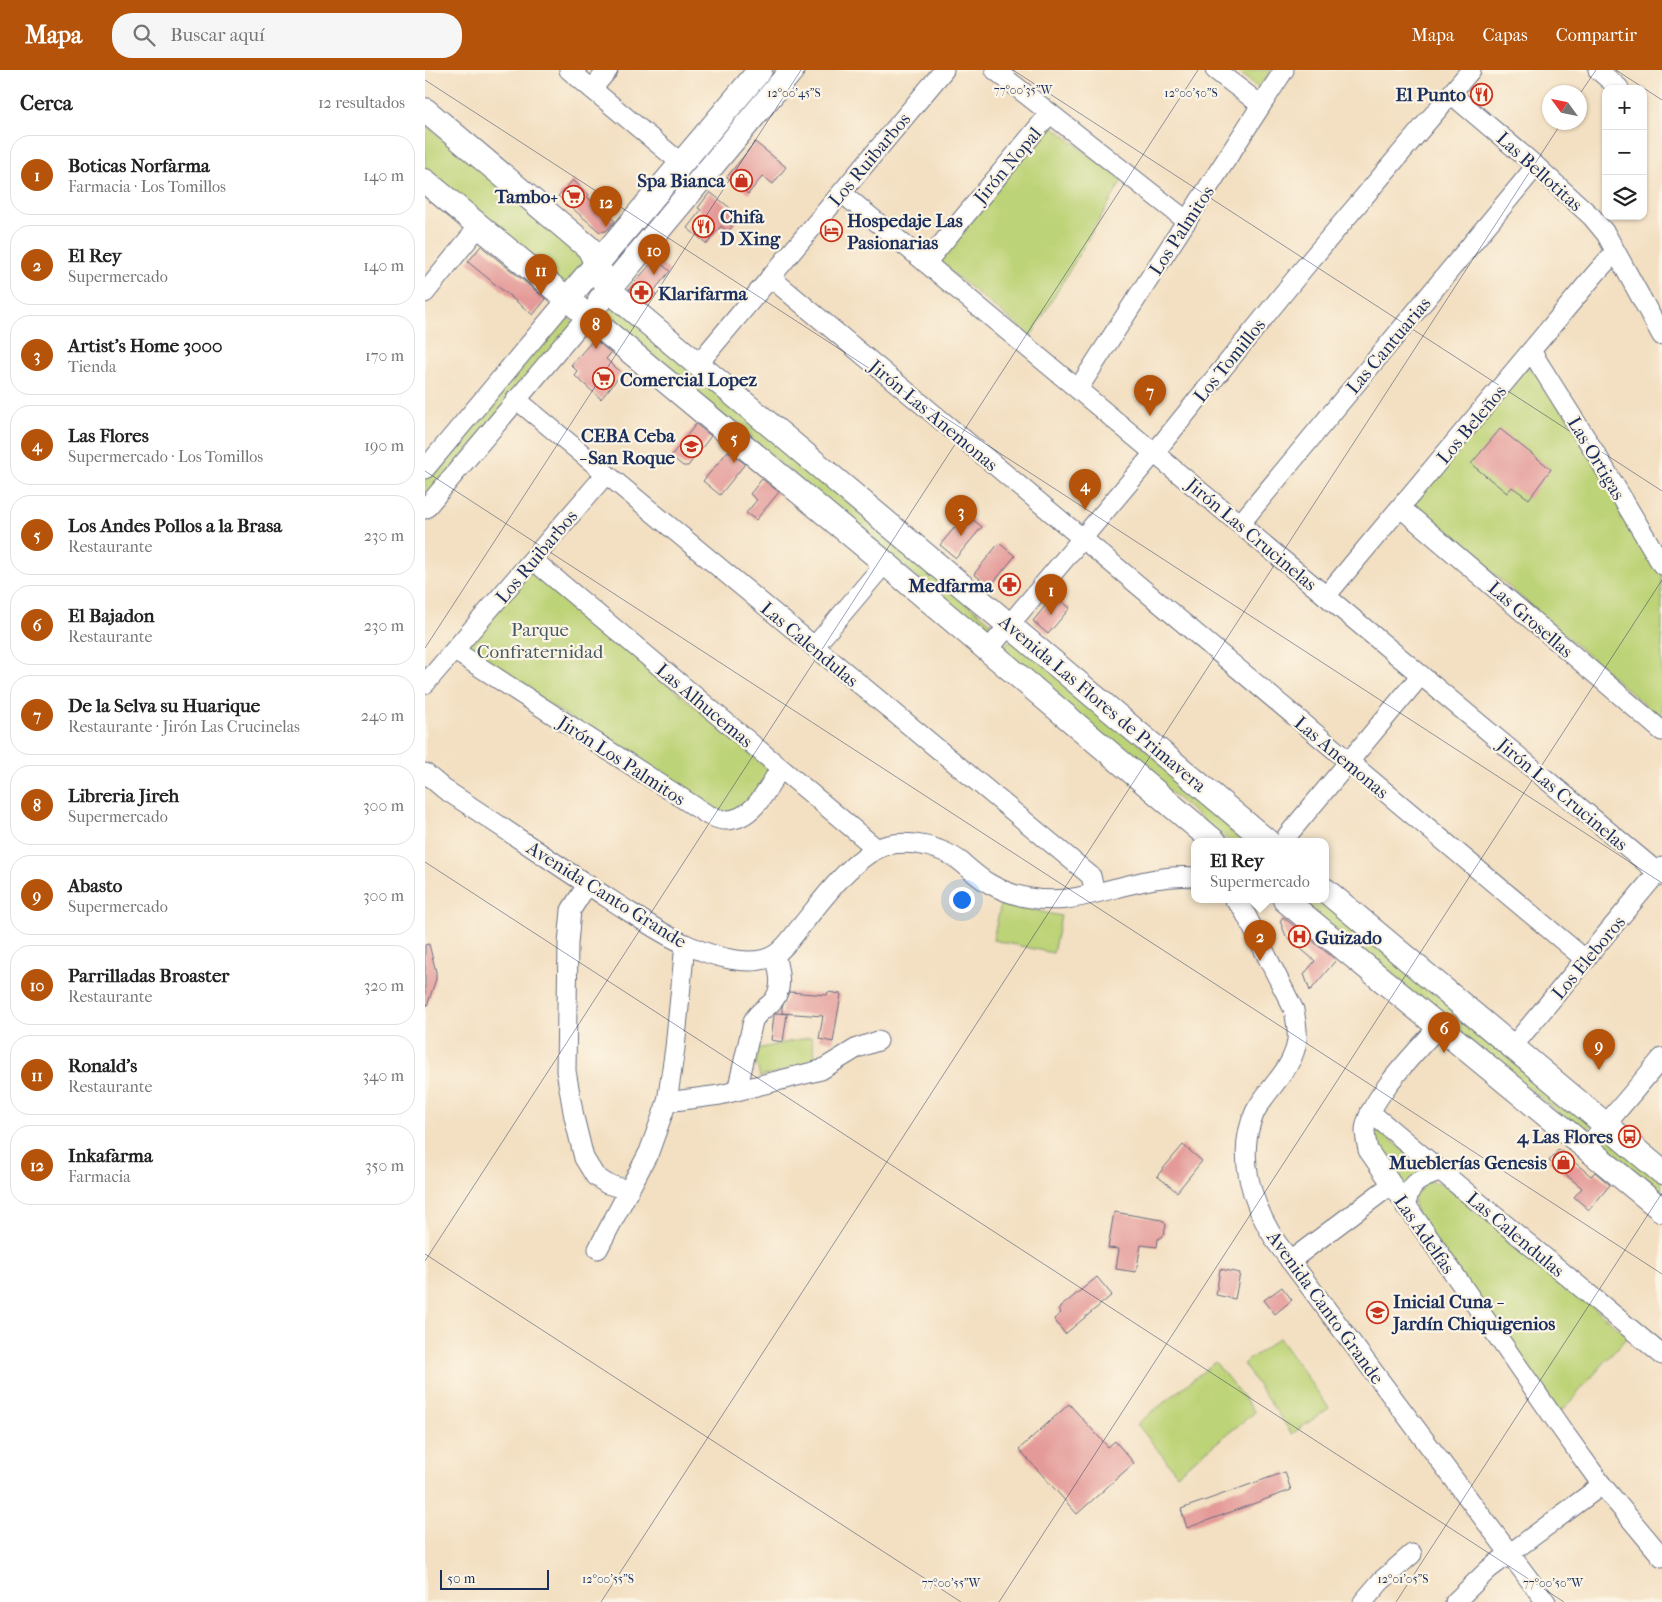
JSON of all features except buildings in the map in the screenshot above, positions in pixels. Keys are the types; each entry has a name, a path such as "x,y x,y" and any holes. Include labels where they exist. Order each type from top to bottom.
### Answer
{"main road":[{"path":"568,298 760,70"},
{"path":"588,315 792,70"},
{"name":"Avenida Las Flores de Primavera","path":"425,110 589,248 609,290 1009,624 1276,838"},
{"name":"Avenida Las Flores de Primavera","path":"425,180 885,563 1210,838"},
{"path":"1329,893 1662,1172"},
{"path":"1289,903 1662,1210"}],"street":[{"path":"569,70 681,164"},
{"path":"592,89 608,70"},
{"name":"Los Ruibarbos","path":"697,364 944,70"},
{"path":"995,70 1187,221"},
{"path":"1215,70 1261,105"},
{"name":"Los Palmitos","path":"1078,389 1284,70"},
{"name":"Los Tomillos","path":"987,650 1155,452 1304,268 1471,70"},
{"path":"1598,70 1616,85"},
{"name":"Las Bellotitas","path":"1451,94 1536,166 1592,217 1606,234 1662,336"},
{"name":"Jirón Nopal","path":"926,263 1050,113"},
{"name":"Las Cantuarias","path":"1240,524 1536,166"},
{"name":"Jirón Las Crucinelas","path":"841,192 1421,675 1661,872"},
{"path":"425,294 479,226"},
{"name":"Los Beleños","path":"1326,596 1615,252"},
{"name":"Jirón Las Anemonas","path":"770,277 1099,553"},
{"path":"425,469 568,298"},
{"path":"425,509 588,315"},
{"name":"Las Ortigas","path":"1531,352 1596,454 1662,565"},
{"name":"Las Calendulas","path":"516,399 1091,876 1095,893"},
{"name":"Los Ruibarbos","path":"425,684 606,474"},
{"name":"Las Grosellas","path":"1401,508 1662,731"},
{"name":"Las Anemonas","path":"1099,553 1586,960"},
{"name":"Las Alhucemas","path":"533,560 877,849"},
{"path":"814,647 885,563"},
{"name":"Jirón Los Palmitos","path":"455,651 708,815 725,821 744,816 761,798 780,768"},
{"path":"1278,838 1349,763 1421,675"},
{"name":"Avenida Canto Grande","path":"425,773 444,789 652,926 685,944 733,960 754,962 775,955 787,944 838,880 877,849 889,845 923,845 938,849 959,860 991,885 1034,899 1054,900 1152,880 1191,877"},
{"name":"Los Eleboros","path":"1513,1046 1661,872"},
{"path":"587,884 571,910 567,972 566,1071 584,1158 595,1176 607,1184 628,1190"},
{"name":"Avenida Canto Grande","path":"1238,903 1242,907 1294,1010 1297,1026 1297,1041 1292,1058 1256,1112 1248,1130 1245,1149 1251,1189 1262,1217 1290,1261 1546,1602"},
{"path":"597,1249 649,1152 667,1102 675,1048 685,944"},
{"path":"737,1091 753,1021 757,1014 772,1003 777,996 781,977 775,955"},
{"name":"Las Adelfas","path":"1439,1026 1378,1097 1370,1112 1365,1130 1367,1150 1602,1486 1662,1557"},
{"path":"667,1102 720,1095 821,1070 857,1048 878,1041"},
{"path":"1586,1148 1662,1058"},
{"name":"Las Calendulas","path":"1370,1112 1662,1355"},
{"path":"1407,1208 1407,1196 1415,1182 1442,1171"},
{"path":"1290,1261 1391,1185"},
{"path":"1460,1600 1489,1569 1602,1486"},
{"path":"1363,1602 1381,1581 1412,1554"}],"green space":[{"path":"1236,70 1271,70 1260,87 1257,87"},
{"path":"425,124 584,256 584,261 566,283 561,283 425,169"},
{"path":"1050,124 1122,181 1031,336 937,261"},
{"path":"610,301 992,624 983,633 601,313"},
{"path":"563,314 575,324 425,501 425,478"},
{"path":"1526,368 1537,368 1662,573 1662,720 1414,504"},
{"name":"Parque Confraternidad","path":"533,569 769,770 767,780 738,811 725,812 710,807 470,654 469,643"},
{"path":"1012,639 1254,838 1225,838 1004,655 1001,648"},
{"path":"1001,903 1061,916 1053,953 993,940"},
{"path":"1304,903 1329,903 1592,1124 1586,1131 1582,1132"},
{"path":"811,1037 817,1063 760,1077 753,1050"},
{"path":"1372,1126 1430,1169 1402,1195 1374,1150"},
{"path":"1605,1133 1662,1177 1662,1199 1599,1146"},
{"path":"1429,1181 1444,1184 1628,1336 1560,1413 1416,1213 1413,1197"},
{"path":"1279,1338 1329,1408 1292,1434 1243,1364"},
{"path":"1215,1362 1255,1412 1177,1474 1137,1424"}],"place":[{"name":"El Punto","path":"1482,94"},
{"name":"Spa Bianca","path":"741,180"},
{"name":"Tambo+","path":"574,196"},
{"name":"Inkafarma","path":"606,227"},
{"name":"Chifa D Xing","path":"704,227"},
{"name":"Hospedaje Las Pasionarias","path":"831,231"},
{"name":"Parrilladas Broaster","path":"654,275"},
{"name":"Klarifarma","path":"642,293"},
{"name":"Ronald's","path":"541,295"},
{"name":"Libreria Jireh","path":"596,349"},
{"name":"Comercial Lopez","path":"604,379"},
{"name":"De la Selva su Huarique","path":"1150,416"},
{"name":"CEBA Ceba - San Roque","path":"691,446"},
{"name":"Los Andes Pollos a la Brasa","path":"734,463"},
{"name":"Las Flores","path":"1085,510"},
{"name":"Artist's Home 3000","path":"961,536"},
{"name":"Medfarma","path":"1009,585"},
{"name":"Boticas Norfarma","path":"1051,615"},
{"name":"Guizado","path":"1299,937"},
{"name":"El Rey","path":"1260,961"},
{"name":"El Bajadon","path":"1444,1053"},
{"name":"Abasto","path":"1599,1070"},
{"name":"4 Las Flores","path":"1629,1136"},
{"name":"Mueblerías Genesis","path":"1563,1162"},
{"name":"Inicial Cuna - Jardín Chiquigenios","path":"1377,1312"}]}
